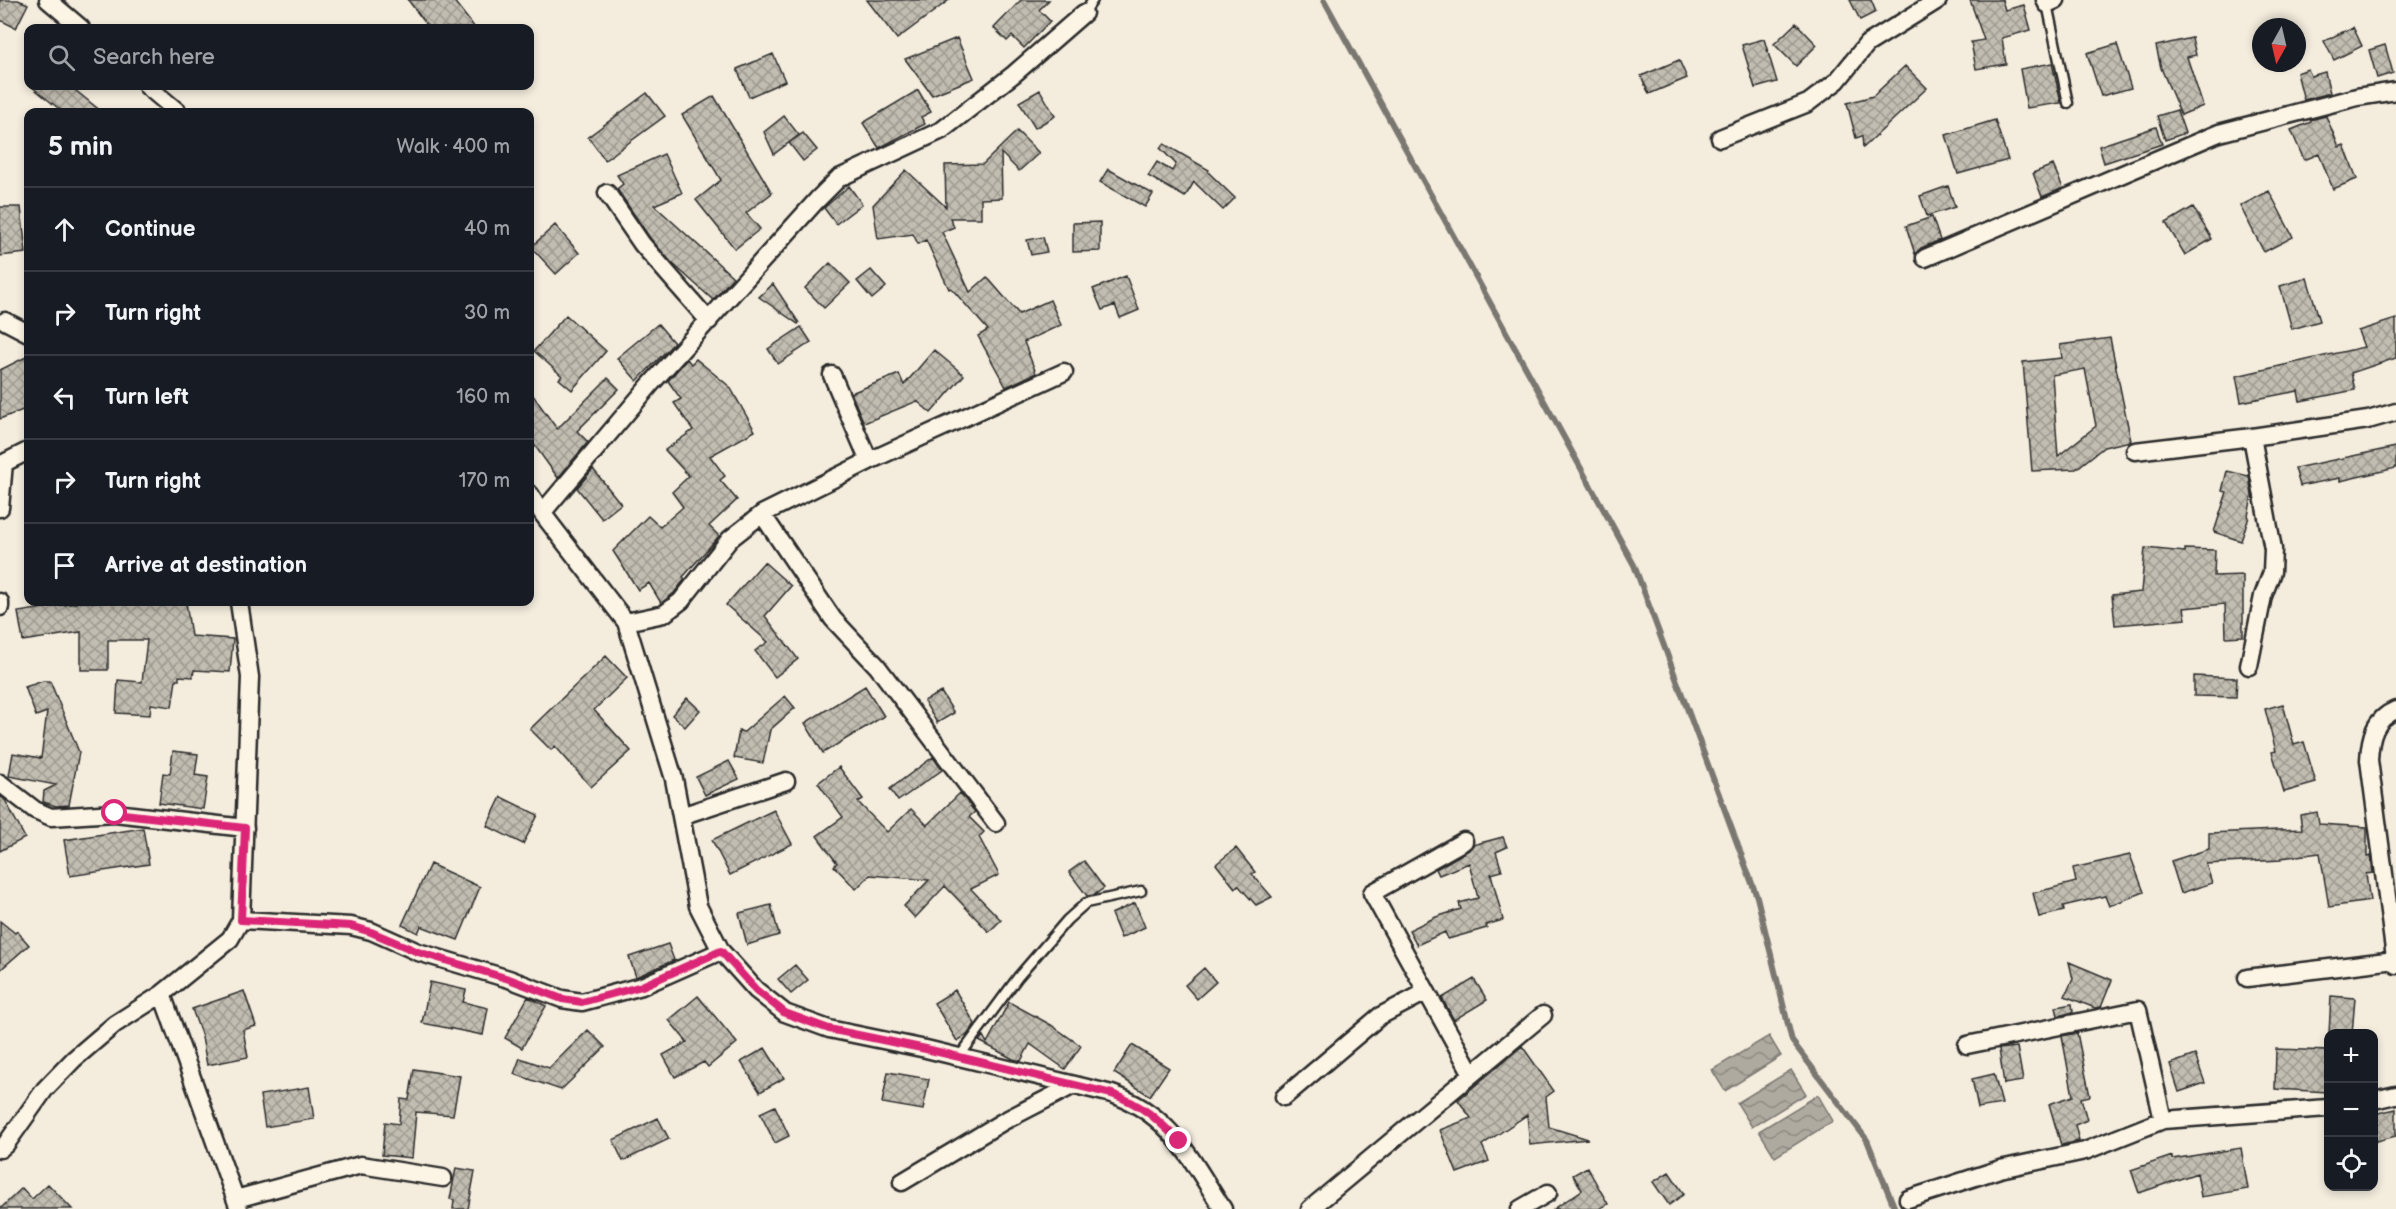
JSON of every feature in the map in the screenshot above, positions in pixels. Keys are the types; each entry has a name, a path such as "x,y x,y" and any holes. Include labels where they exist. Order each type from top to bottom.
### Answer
{"street":[{"path":"48,0 76,24"},
{"path":"1720,138 1808,103 1837,81 1867,44 1938,0"},
{"path":"542,513 650,385 839,178 942,130 1014,74 1088,7"},
{"path":"152,90 173,108"},
{"path":"1925,258 2219,133 2358,97 2396,91"},
{"path":"607,193 642,244 709,321"},
{"path":"5,321 24,331"},
{"path":"626,622 664,614 681,601 730,539 762,514 869,460 1064,372"},
{"path":"832,375 869,460"},
{"path":"2135,451 2368,420 2396,412"},
{"path":"2249,666 2263,596 2272,572 2273,549 2252,437"},
{"path":"0,508 2,464 24,453"},
{"path":"534,500 626,622 674,779 698,906 721,951 756,990 785,1013 829,1029 959,1057 1132,1101 1153,1114 1179,1141 1223,1209"},
{"path":"762,514 833,619 877,666 996,823"},
{"path":"0,1149 6,1144 45,1089 74,1059 115,1024 162,994 230,939 241,920 250,677 240,606"},
{"path":"2396,710 2387,714 2376,726 2370,740 2369,760 2396,965"},
{"path":"681,816 786,781"},
{"path":"0,783 35,810 51,817 115,813 245,828"},
{"path":"1464,841 1372,893 1472,1074"},
{"path":"241,920 351,926 418,952 509,979 562,999 582,1002 642,986 721,951"},
{"path":"2247,978 2395,960"},
{"path":"1284,1097 1380,1016 1426,992"},
{"path":"162,994 237,1204 362,1165 443,1178"},
{"path":"1967,1046 2138,1010 2163,1120"},
{"path":"1310,1209 1543,1015"},
{"path":"902,1182 1004,1121 1074,1085"},
{"path":"2378,1099 2396,1095"},
{"path":"1908,1199 2000,1169 2085,1151 2163,1120 2324,1108"},
{"path":"1520,1209 1548,1193"}],"lane":[{"path":"2049,1 2068,103"},
{"path":"959,1057 1018,976 1067,920 1086,903 1140,891"}],"water":[{"path":"1769,1036 1781,1056 1725,1091 1712,1070"},
{"path":"1791,1070 1806,1094 1752,1127 1737,1103"},
{"path":"1818,1095 1833,1121 1775,1157 1759,1131"}],"building":[{"path":"0,0 18,0 28,4 16,28 0,20"},
{"path":"408,0 453,0 472,24 426,24"},
{"path":"867,0 949,0 897,39"},
{"path":"1021,0 1049,0 1039,10 1050,21 1024,48 1012,36 1007,41 994,28"},
{"path":"1850,0 1871,0 1876,12 1860,20"},
{"path":"1970,0 2002,0 2005,10 2024,5 2031,30 2002,38 2006,64 1976,69 1971,42 1984,40"},
{"path":"1796,23 1817,45 1796,66 1774,44"},
{"path":"2353,27 2362,46 2334,60 2324,41"},
{"path":"957,38 974,78 932,95 905,59"},
{"path":"2192,38 2196,55 2187,57 2203,106 2181,115 2161,68 2156,46"},
{"path":"1764,39 1777,82 1755,88 1742,45"},
{"path":"2117,44 2131,88 2101,96 2087,53"},
{"path":"2385,45 2393,73 2377,78 2369,50"},
{"path":"773,54 785,81 749,97 737,69"},
{"path":"1679,60 1687,78 1649,94 1641,76"},
{"path":"2052,63 2061,103 2027,108 2020,69"},
{"path":"1905,66 1927,88 1863,148 1862,136 1856,138 1847,103 1873,96"},
{"path":"2308,69 2311,76 2325,72 2330,93 2304,100 2297,73 2306,72"},
{"path":"36,90 75,90 97,108 58,108"},
{"path":"918,90 931,112 921,117 925,124 879,148 863,123"},
{"path":"1040,90 1055,116 1035,128 1019,102"},
{"path":"647,93 665,116 605,160 588,137"},
{"path":"714,96 772,193 746,213 760,229 735,249 696,200 721,180 682,115"},
{"path":"2177,110 2185,133 2165,140 2157,116"},
{"path":"784,116 799,135 774,154 764,132"},
{"path":"2326,116 2339,147 2344,145 2357,179 2333,189 2319,154 2304,160 2291,130 2311,122 2310,120"},
{"path":"1995,120 2008,160 1958,174 1946,135"},
{"path":"2156,127 2162,144 2104,163 2099,146"},
{"path":"1017,131 1039,153 1019,171 1001,153 1002,198 981,199 981,218 950,218 954,227 942,232 970,292 987,277 1019,314 1050,300 1061,325 1024,342 1036,373 1006,387 978,336 988,330 951,288 949,289 926,240 918,244 913,234 878,239 873,205 906,170 946,207 945,165 983,164"},
{"path":"803,133 817,150 803,161 789,143"},
{"path":"1164,144 1209,170 1208,172 1235,198 1223,210 1194,182 1185,197 1148,176 1157,162 1172,171 1176,164 1160,148"},
{"path":"664,154 682,193 654,205 733,277 713,300 671,262 650,238 617,189 623,184 617,175"},
{"path":"2053,165 2063,188 2042,197 2033,173"},
{"path":"1108,169 1153,194 1145,207 1100,182"},
{"path":"849,186 862,204 836,224 824,208"},
{"path":"1948,186 1955,207 1927,216 1920,196"},
{"path":"2269,191 2293,237 2264,252 2240,206"},
{"path":"0,207 21,207 24,253 0,256"},
{"path":"2193,207 2212,239 2185,255 2166,223"},
{"path":"1932,217 1940,240 1921,248 1915,254 1906,226"},
{"path":"1100,222 1100,251 1073,252 1073,223"},
{"path":"555,225 579,253 556,274 534,250 534,244"},
{"path":"1043,237 1047,252 1031,255 1027,240"},
{"path":"830,263 850,283 824,308 805,288"},
{"path":"871,270 886,287 872,299 857,281"},
{"path":"1126,276 1139,310 1120,318 1115,305 1102,310 1093,289"},
{"path":"2307,278 2320,321 2292,329 2280,286"},
{"path":"773,284 799,323 798,324 759,297"},
{"path":"566,315 606,351 572,390 559,379 562,376 534,351"},
{"path":"2396,319 2396,358 2351,373 2355,390 2300,401 2298,391 2241,402 2236,376 2364,347 2358,331"},
{"path":"658,324 674,343 637,381 617,358"},
{"path":"801,327 811,342 778,364 768,349"},
{"path":"2110,338 2131,441 2104,447 2076,469 2032,471 2023,362 2062,358 2060,345","holes":["2085,369 2096,426 2058,456 2052,375"]},
{"path":"934,350 964,375 931,413 917,401 864,423 851,393 899,374 904,385"},
{"path":"24,358 24,410 0,419 0,370"},
{"path":"687,359 691,364 696,359 730,387 755,431 710,456 725,476 720,480 737,500 709,526 719,536 683,577 685,579 674,593 661,603 649,583 638,590 613,551 648,516 660,527 683,507 672,492 689,476 665,450 693,430 674,403 681,399 668,381"},
{"path":"608,378 619,389 577,431 588,442 558,478 534,445 534,397 557,429"},
{"path":"2396,447 2396,468 2340,481 2340,478 2300,486 2295,468"},
{"path":"593,469 621,504 602,519 577,488"},
{"path":"2227,471 2249,476 2252,496 2249,517 2241,541 2214,532 2227,492 2222,491"},
{"path":"2145,548 2185,552 2185,549 2215,550 2214,576 2243,575 2243,636 2226,637 2225,604 2184,608 2186,619 2115,625 2112,595 2141,592"},
{"path":"764,562 791,586 765,616 798,659 775,677 755,651 768,642 726,605"},
{"path":"57,606 187,606 191,636 233,639 230,672 194,670 193,677 179,676 179,680 176,680 172,707 151,704 150,715 116,713 118,680 142,682 147,640 108,640 108,670 81,670 81,632 23,641 18,612"},
{"path":"606,656 627,678 594,710 631,751 591,787 555,746 551,750 530,729"},
{"path":"2194,676 2237,678 2236,697 2194,696"},
{"path":"50,681 79,752 69,805 56,806 43,802 44,791 56,785 9,776 13,753 41,758 47,712 36,716 25,687"},
{"path":"865,686 884,716 823,753 805,723"},
{"path":"941,692 954,713 937,723 924,701"},
{"path":"785,696 795,708 770,730 763,763 734,758 739,731 744,732"},
{"path":"687,698 700,710 685,727 672,715"},
{"path":"2283,704 2294,745 2304,742 2316,783 2284,792 2272,752 2276,751 2265,709"},
{"path":"173,751 198,754 195,775 208,777 203,809 159,803 163,773 170,774"},
{"path":"933,757 942,770 898,801 890,789"},
{"path":"729,761 739,779 705,795 696,777"},
{"path":"839,767 863,799 858,802 887,832 911,809 927,825 960,793 975,812 969,817 984,832 979,837 999,875 971,889 1001,920 989,932 945,886 915,918 904,906 929,880 870,875 856,889 834,866 837,863 817,836 843,817 818,783"},
{"path":"0,796 5,800 25,838 0,851"},
{"path":"501,797 538,815 523,844 487,826"},
{"path":"774,810 792,844 730,875 712,840"},
{"path":"2317,812 2319,824 2367,827 2367,857 2371,856 2373,873 2366,874 2370,901 2329,907 2320,853 2281,858 2281,860 2206,864 2212,883 2181,893 2171,861 2209,849 2209,833 2302,829 2300,815"},
{"path":"143,828 149,864 70,876 64,840"},
{"path":"1503,837 1507,847 1496,852 1502,871 1491,874 1503,920 1486,925 1487,928 1448,939 1445,932 1417,945 1409,930 1436,917 1461,909 1459,903 1478,898 1469,863 1439,875 1436,869 1469,850 1473,845"},
{"path":"1236,848 1255,872 1252,874 1272,897 1256,905 1238,885 1235,888 1216,864"},
{"path":"2130,855 2144,892 2109,906 2105,896 2063,906 2064,911 2039,917 2033,893 2076,882 2073,868"},
{"path":"1084,861 1104,888 1094,895 1087,896 1069,872"},
{"path":"430,864 480,887 458,940 421,926 418,933 402,925"},
{"path":"1135,903 1145,927 1121,938 1111,914"},
{"path":"771,905 779,935 747,945 739,913"},
{"path":"0,921 15,933 17,931 29,945 0,970"},
{"path":"668,944 674,960 636,977 629,957"},
{"path":"2069,962 2112,980 2101,1007 2095,1008 2065,996 2073,979"},
{"path":"795,965 808,980 791,994 778,979"},
{"path":"1204,968 1216,982 1197,999 1185,985"},
{"path":"1474,979 1487,1000 1454,1020 1442,998"},
{"path":"430,982 466,990 463,1002 488,1008 483,1035 422,1023"},
{"path":"955,990 975,1024 967,1035 957,1041 934,1003"},
{"path":"244,991 256,1026 243,1030 248,1057 207,1065 202,1037 192,1009"},
{"path":"698,996 737,1043 708,1067 704,1062 675,1077 663,1055 687,1042 669,1020"},
{"path":"2331,996 2355,998 2352,1029 2329,1029"},
{"path":"528,997 546,1006 522,1048 505,1038"},
{"path":"1009,1002 1051,1025 1081,1046 1065,1069 1030,1044 1021,1061 979,1041 983,1036 987,1043"},
{"path":"2072,1004 2073,1012 2058,1016 2056,1007"},
{"path":"588,1030 605,1047 561,1090 514,1074 520,1058 549,1068"},
{"path":"2077,1033 2090,1096 2081,1098 2087,1120 2075,1125 2079,1141 2061,1145 2049,1104 2073,1096 2062,1036"},
{"path":"1132,1045 1169,1068 1150,1096 1114,1073"},
{"path":"1522,1046 1554,1091 1546,1097 1549,1127 1588,1139 1530,1145 1527,1115 1482,1145 1489,1161 1457,1173 1440,1130 1471,1118 1458,1100"},
{"path":"2017,1047 2023,1081 2004,1084 1999,1049"},
{"path":"765,1048 784,1078 760,1092 741,1062"},
{"path":"2276,1049 2324,1051 2324,1092 2275,1089"},
{"path":"2195,1055 2205,1083 2179,1092 2170,1064"},
{"path":"414,1069 460,1076 453,1115 416,1112 412,1158 382,1155 385,1122 399,1124 401,1099 409,1100"},
{"path":"888,1072 929,1079 923,1110 882,1103"},
{"path":"1994,1074 2002,1104 1978,1108 1972,1079"},
{"path":"309,1087 314,1119 265,1127 260,1095"},
{"path":"775,1106 789,1136 775,1143 760,1113"},
{"path":"2396,1109 2396,1136 2378,1141 2378,1113"},
{"path":"658,1118 669,1139 623,1161 613,1140"},
{"path":"2241,1148 2248,1189 2201,1197 2197,1173 2139,1193 2131,1170 2172,1156 2172,1159"},
{"path":"1587,1167 1608,1204 1599,1209 1554,1209 1582,1190 1573,1175"},
{"path":"456,1168 475,1171 468,1209 453,1209 454,1200 450,1199"},
{"path":"1669,1172 1684,1194 1669,1205 1653,1182"},
{"path":"48,1184 72,1209 0,1209 22,1188 32,1199"}],"waterway":[{"path":"1324,0 1634,565 1757,897 1792,1041 1867,1140 1895,1209"}],"route":[{"path":"115,813 245,828 241,920 351,926 418,952 509,979 562,999 582,1002 642,986 721,951 756,990 785,1013 829,1029 926,1049 1112,1094 1132,1101 1153,1114 1179,1141"}]}
